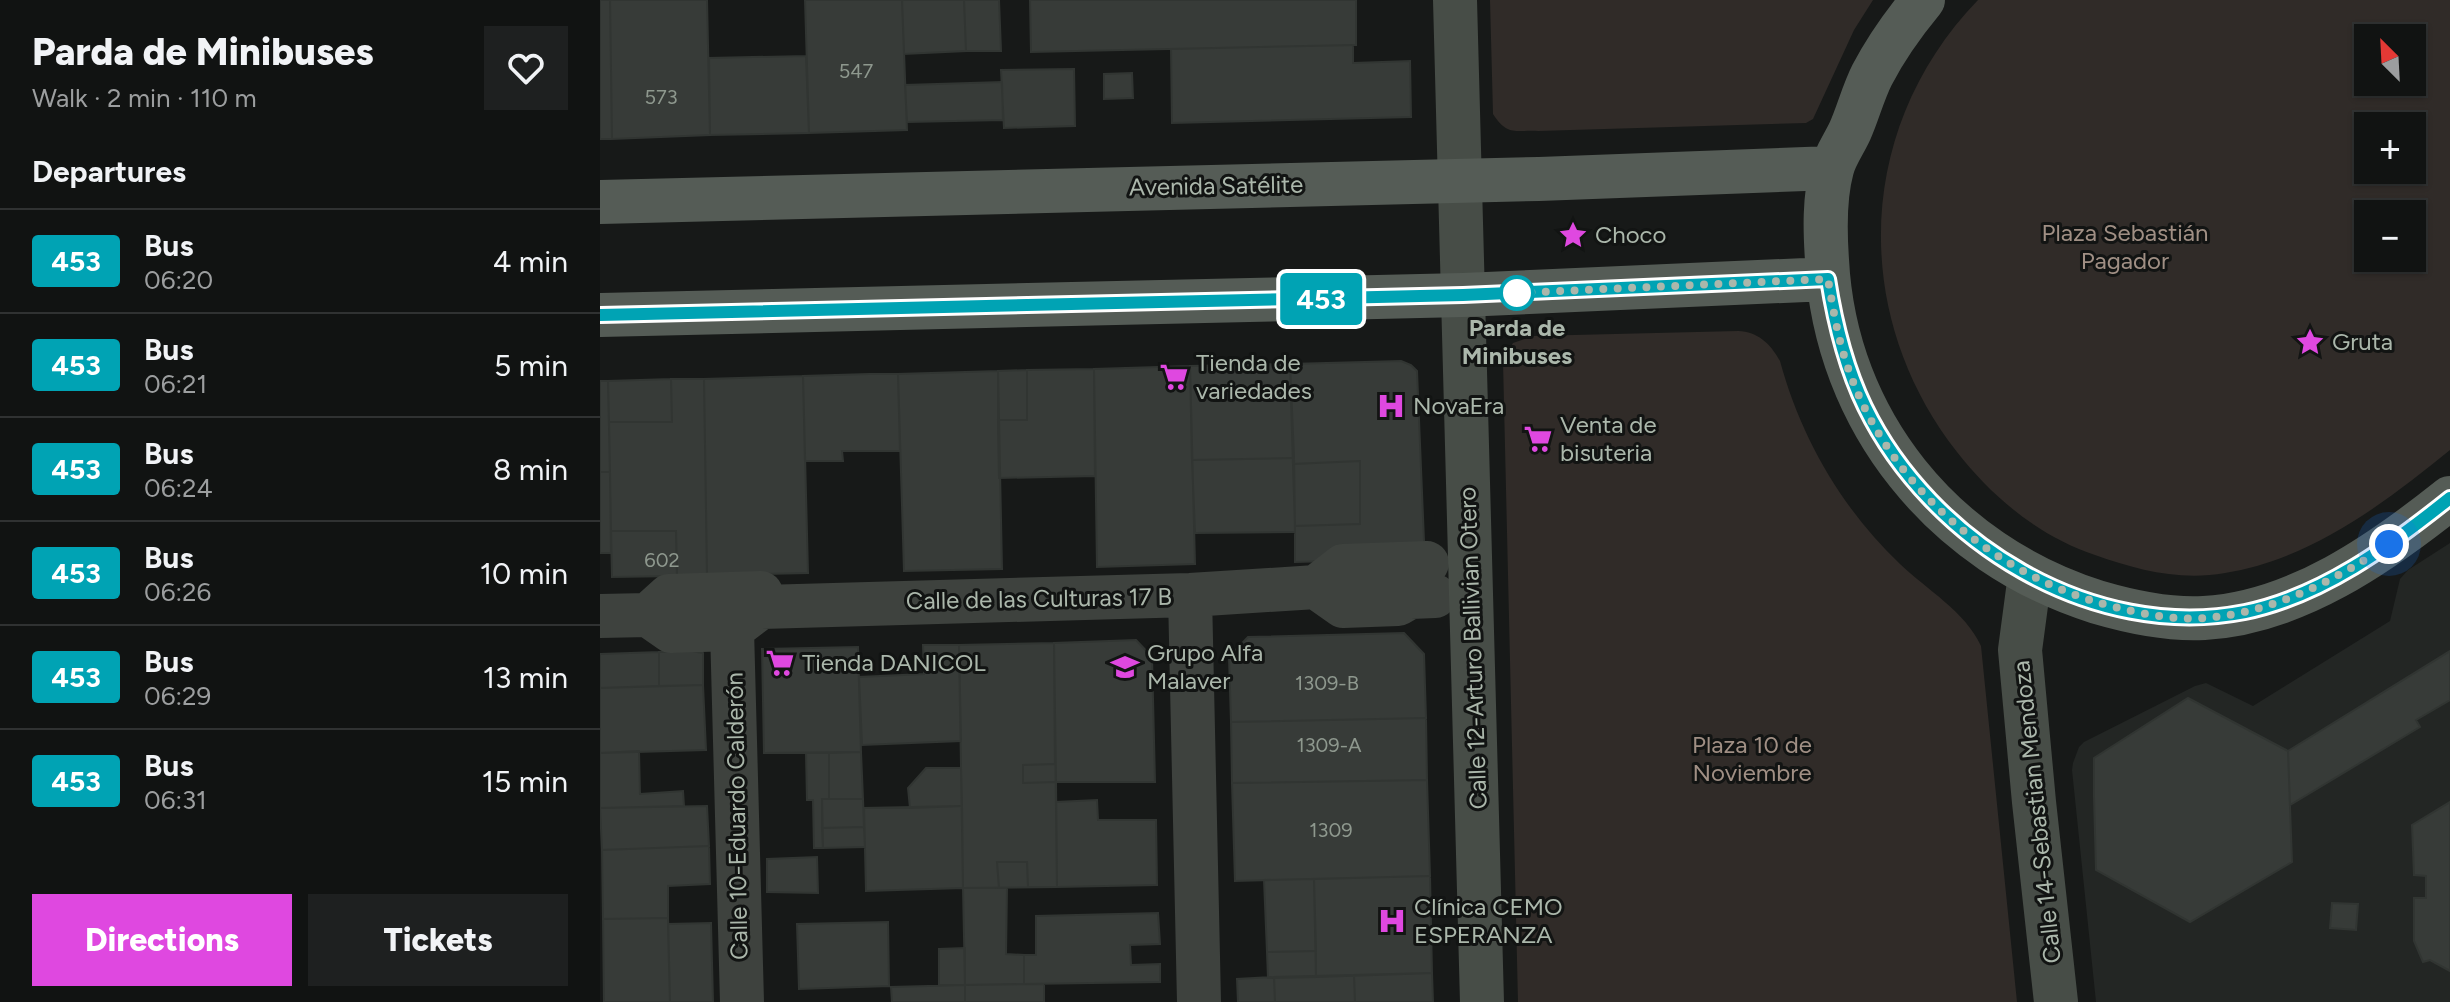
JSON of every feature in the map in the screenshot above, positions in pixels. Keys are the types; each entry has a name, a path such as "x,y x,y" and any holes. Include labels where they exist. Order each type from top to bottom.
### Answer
{"main road":[{"path":"1923,0 1902,26 1872,76 1832,168 1826,227 1828,279 1836,330 1848,370 1866,408 1886,444 1911,478 1960,528 2004,561 2086,598 2114,607 2159,615 2204,618 2248,611 2348,572 2410,530 2450,498"},
{"name":"Avenida Satélite","path":"600,202 1539,179 1832,168"},
{"path":"600,315 1463,295 1828,279"}],"street":[{"path":"1455,0 1461,179"},
{"name":"Calle 12-Arturo Ballivian Otero","path":"1461,179 1482,1002"},
{"name":"Calle 14-Sebastian Mendoza","path":"2030,575 2020,650 2056,1002"},
{"name":"Calle de las Culturas 17 B","path":"600,616 648,615 671,631 752,610 1190,595 1316,587 1343,606 1398,604 1431,580"},
{"path":"1190,595 1199,1002"},
{"name":"Calle 10-Eduardo Calderón","path":"742,1002 752,610"}],"shaded area":[{"path":"2450,543 2450,1002 2096,1002 2072,770 2079,747 2206,683 2253,706 2390,621 2400,579 2408,570"}],"green space":[{"path":"1490,0 1873,0 1854,30 1813,119 1806,123 1523,131 1507,129 1493,114"},
{"name":"Plaza Sebastián Pagador","path":"1978,0 2450,0 2450,450 2373,509 2316,542 2287,556 2225,573 2192,576 2159,573 2074,547 2036,526 2002,500 1957,452 1922,398 1898,341 1884,282 1881,222 1889,162 1908,104 1938,50"},
{"name":"Plaza 10 de Noviembre","path":"1738,331 1757,336 1768,344 1780,361 1812,445 1860,520 1900,564 1965,622 1981,646 2017,1002 1518,1002 1503,361 1513,343 1533,336"}],"building":[{"path":"600,0 610,0 612,139 600,139"},
{"path":"610,0 707,0 710,135 612,139"},
{"path":"805,0 902,0 907,130 809,133"},
{"path":"902,0 964,0 966,51 904,54"},
{"path":"964,0 999,0 1001,51 966,51"},
{"path":"1030,0 1356,0 1356,45 1031,52"},
{"path":"1353,45 1353,63 1410,61 1411,117 1172,123 1171,49"},
{"path":"806,56 809,133 710,135 709,58"},
{"path":"1074,69 1075,126 1004,128 1001,70"},
{"path":"1132,73 1133,98 1104,99 1104,74"},
{"path":"1002,82 1003,120 907,122 905,85"},
{"path":"1401,361 1417,371 1424,541 1403,559 1295,562 1295,526 1360,524 1360,461 1293,464 1290,364"},
{"path":"1290,364 1294,458 1192,460 1190,366"},
{"path":"1190,366 1195,564 1097,567 1094,369"},
{"path":"1094,369 1095,476 999,478 998,420 1027,420 1027,370"},
{"path":"1027,370 1027,420 998,420 998,371"},
{"path":"998,371 1002,569 904,571 898,374"},
{"path":"898,374 900,451 842,451 843,461 805,461 803,376"},
{"path":"803,376 808,573 707,575 704,379"},
{"path":"671,379 704,379 707,575 677,576 676,531 611,531 609,422 672,422"},
{"path":"671,379 672,422 609,422 608,381"},
{"path":"600,381 608,381 610,472 600,472"},
{"path":"1294,458 1295,532 1195,533 1192,460"},
{"path":"1360,461 1360,524 1295,526 1293,464"},
{"path":"600,472 610,472 611,553 600,553"},
{"path":"611,531 676,531 677,576 612,577"},
{"path":"1404,633 1424,654 1426,718 1231,722 1229,657 1248,637"},
{"path":"1136,640 1152,657 1155,782 1056,782 1054,643"},
{"path":"1054,643 1057,887 963,888 959,645"},
{"path":"1054,643 1055,764 1023,765 1023,783 1056,782 1057,887 1028,887 1027,862 997,862 999,888 963,888 959,645"},
{"path":"923,645 959,645 961,741 862,745 859,677 924,674"},
{"path":"858,647 861,752 764,753 762,649"},
{"path":"2450,651 2450,700 2416,720 2420,727 2290,805 2288,751"},
{"path":"659,652 703,653 703,685 659,686"},
{"path":"659,652 659,686 600,688 600,654"},
{"path":"703,685 706,750 600,753 600,688"},
{"path":"2188,698 2288,751 2292,862 2190,922 2096,870 2094,797 2094,758"},
{"path":"1426,718 1427,780 1232,783 1231,722"},
{"path":"639,751 640,794 683,791 684,806 600,808 600,753"},
{"path":"861,752 863,799 829,799 829,753"},
{"path":"806,753 829,753 829,799 822,799 823,848 814,848 813,800 807,800"},
{"path":"926,768 961,768 962,806 910,808 908,788"},
{"path":"1427,780 1430,876 1235,881 1232,783"},
{"path":"822,799 863,799 864,827 822,828"},
{"path":"1097,800 1098,820 1156,820 1157,885 1057,887 1056,802"},
{"path":"2450,802 2450,971 2430,960 2423,962 2414,941 2414,898 2426,898 2426,876 2414,875 2412,825"},
{"path":"707,806 709,846 602,850 600,808"},
{"path":"962,806 963,888 866,891 864,808"},
{"path":"864,827 865,847 823,848 822,828"},
{"path":"709,846 710,884 668,886 668,918 603,919 602,850"},
{"path":"817,857 818,893 767,892 767,859"},
{"path":"1430,876 1432,973 1316,977 1314,879"},
{"path":"1314,879 1316,951 1267,952 1264,880"},
{"path":"963,888 1007,888 1006,954 1024,955 1024,984 965,985"},
{"path":"2332,903 2358,904 2356,930 2330,928"},
{"path":"1158,913 1160,944 1130,945 1131,965 1160,964 1160,982 1024,984 1024,955 1036,955 1036,916"},
{"path":"668,918 670,1002 604,1002 603,919"},
{"path":"888,922 889,986 799,989 797,924"},
{"path":"711,923 713,1002 670,1002 668,924"},
{"path":"965,948 965,985 939,985 939,949"},
{"path":"1316,951 1316,977 1268,978 1267,952"},
{"path":"1432,973 1433,1002 1355,1002 1354,975"},
{"path":"1354,975 1355,1002 1275,1002 1274,977"},
{"path":"1274,977 1275,1002 1238,1002 1237,979"},
{"path":"1044,984 1044,1002 965,1002 965,985"},
{"path":"965,985 965,1002 892,1002 891,987"}],"bus line":[{"name":"453","path":"600,315 1463,295 1828,279 1836,330 1848,370 1886,444 1911,478 1970,537 2004,561 2072,594 2114,607 2159,615 2204,618 2248,611 2348,572 2410,530 2450,498"}],"place":[{"name":"Choco","path":"1573,235"},
{"name":"Parda de Minibuses","path":"1517,293"},
{"name":"Gruta","path":"2310,342"},
{"name":"Tienda de variedades","path":"1174,377"},
{"name":"NovaEra","path":"1391,406"},
{"name":"Venta de bisuteria","path":"1538,439"},
{"name":"Tienda DANICOL","path":"780,663"},
{"name":"Grupo Alfa Malaver","path":"1125,667"},
{"name":"Clínica CEMO ESPERANZA","path":"1392,921"}],"route":[{"path":"1517,293 1828,279 1836,330 1848,370 1886,444 1911,478 1970,537 2004,561 2072,594 2114,607 2159,615 2204,618 2248,611 2348,572 2389,544"}]}
